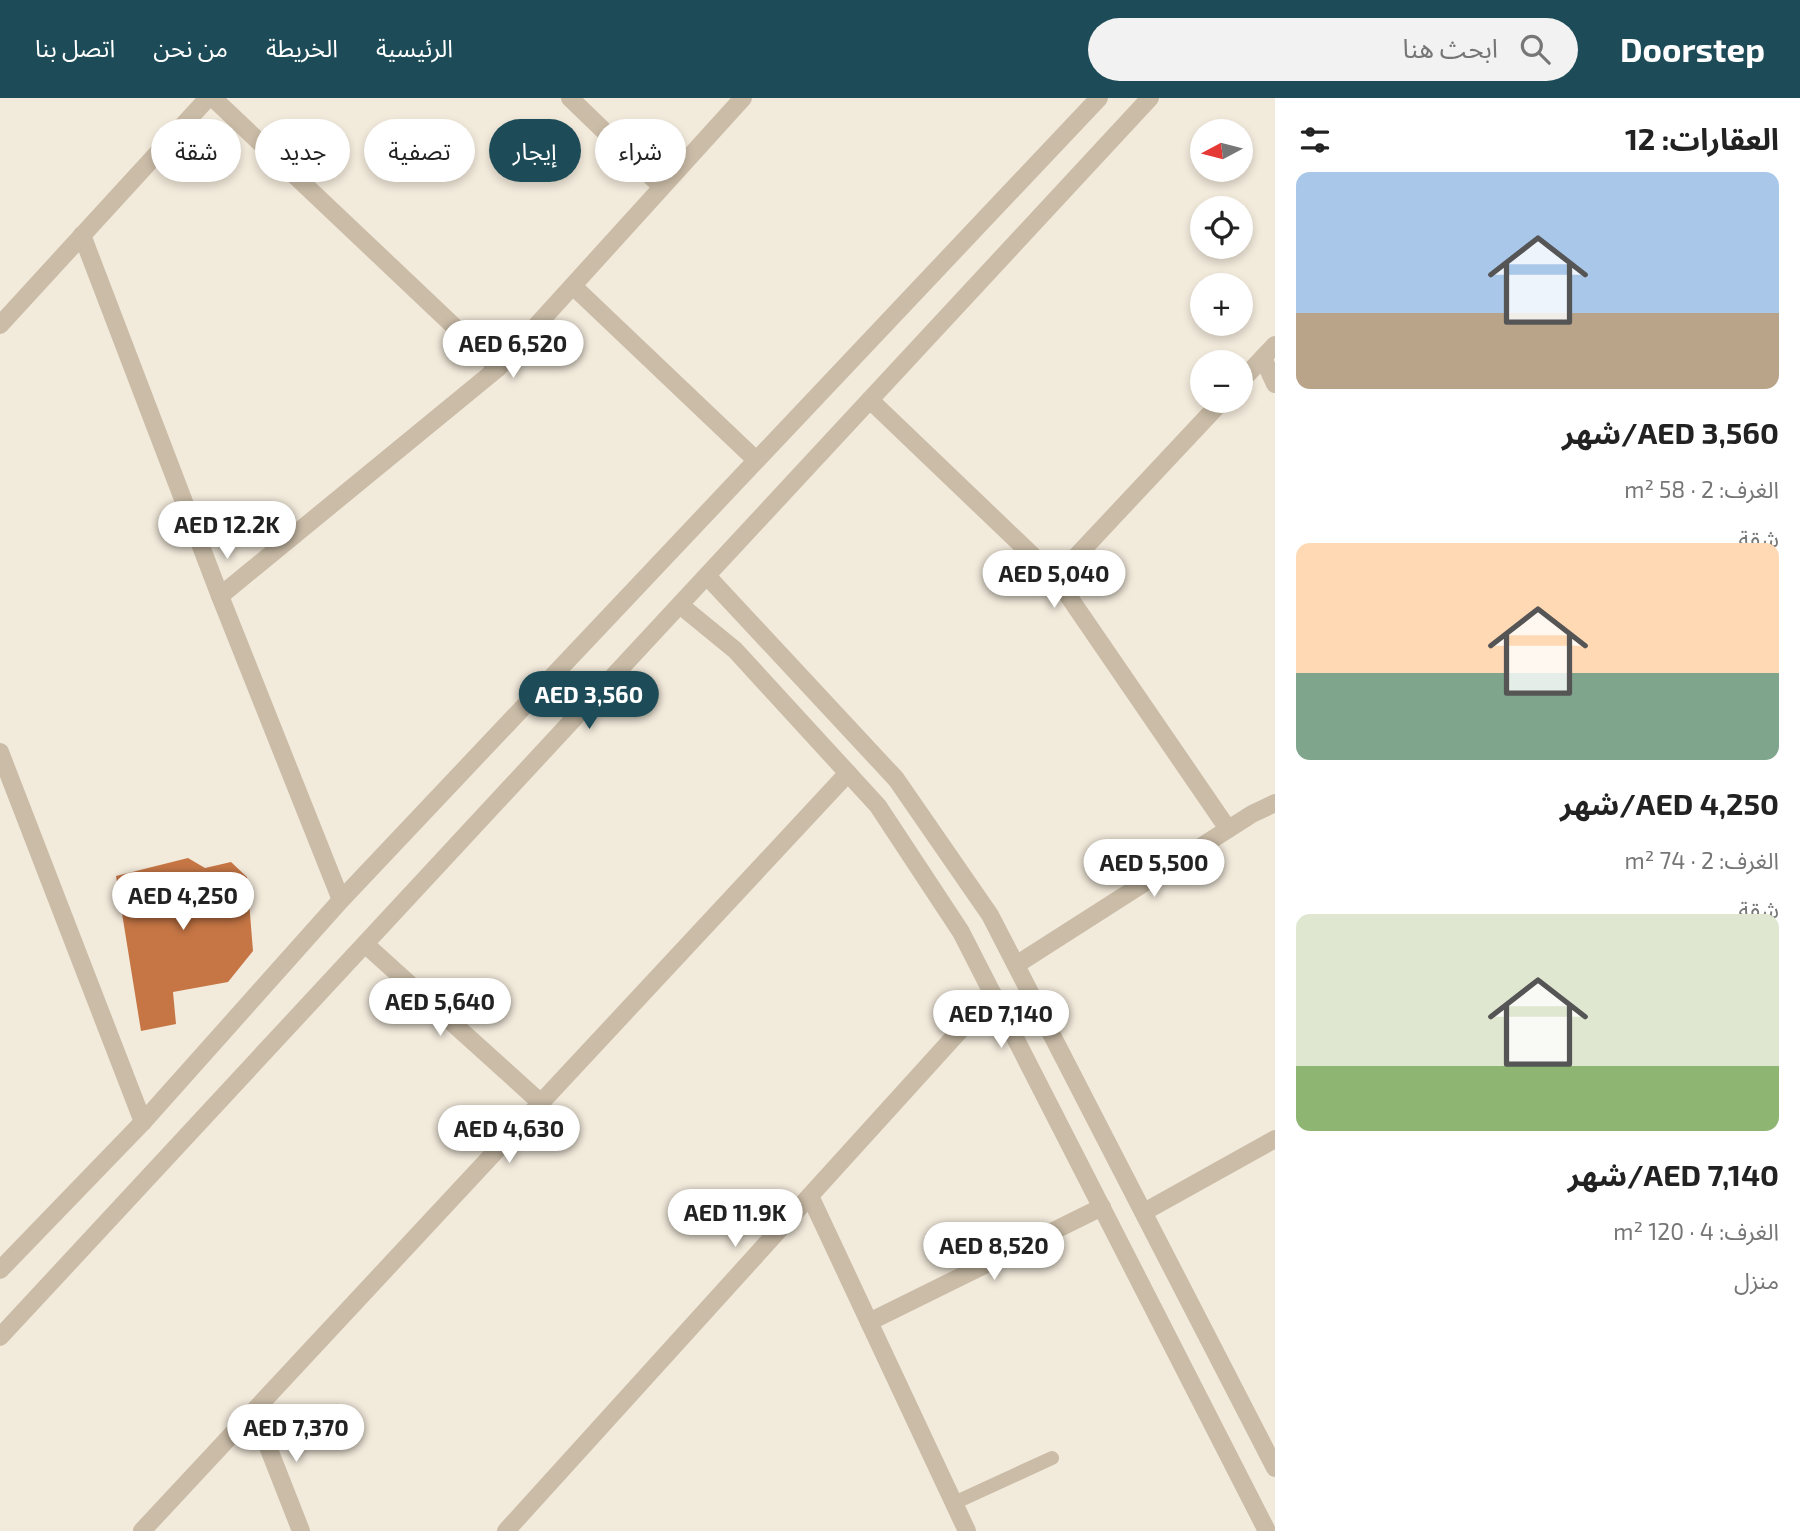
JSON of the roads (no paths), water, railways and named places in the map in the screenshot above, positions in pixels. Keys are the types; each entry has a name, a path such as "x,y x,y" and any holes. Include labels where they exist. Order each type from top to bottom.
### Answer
{"street":[{"path":"0,324 208,98"},
{"path":"213,98 498,368"},
{"path":"570,98 662,187"},
{"path":"220,596 498,368 743,98"},
{"path":"0,1270 143,1122 341,900 1098,98"},
{"path":"0,1337 1150,98"},
{"path":"82,235 220,596 341,900"},
{"path":"573,286 756,460"},
{"path":"1253,368 1269,351"},
{"path":"1269,351 1275,384"},
{"path":"870,400 1056,578 1228,829"},
{"path":"1056,578 1212,413"},
{"path":"707,576 896,779 990,915 1275,1468"},
{"path":"680,605 735,650 886,817 961,932 1267,1531"},
{"path":"0,752 143,1122"},
{"path":"142,1531 848,773"},
{"path":"1016,965 1228,829 1275,803"},
{"path":"365,944 541,1103"},
{"path":"506,1531 993,993"},
{"path":"1143,1212 1275,1139"},
{"path":"810,1196 967,1531"},
{"path":"869,1322 1102,1207"},
{"path":"254,1411 301,1531"}],"lane":[{"path":"954,1503 1052,1458"}]}
